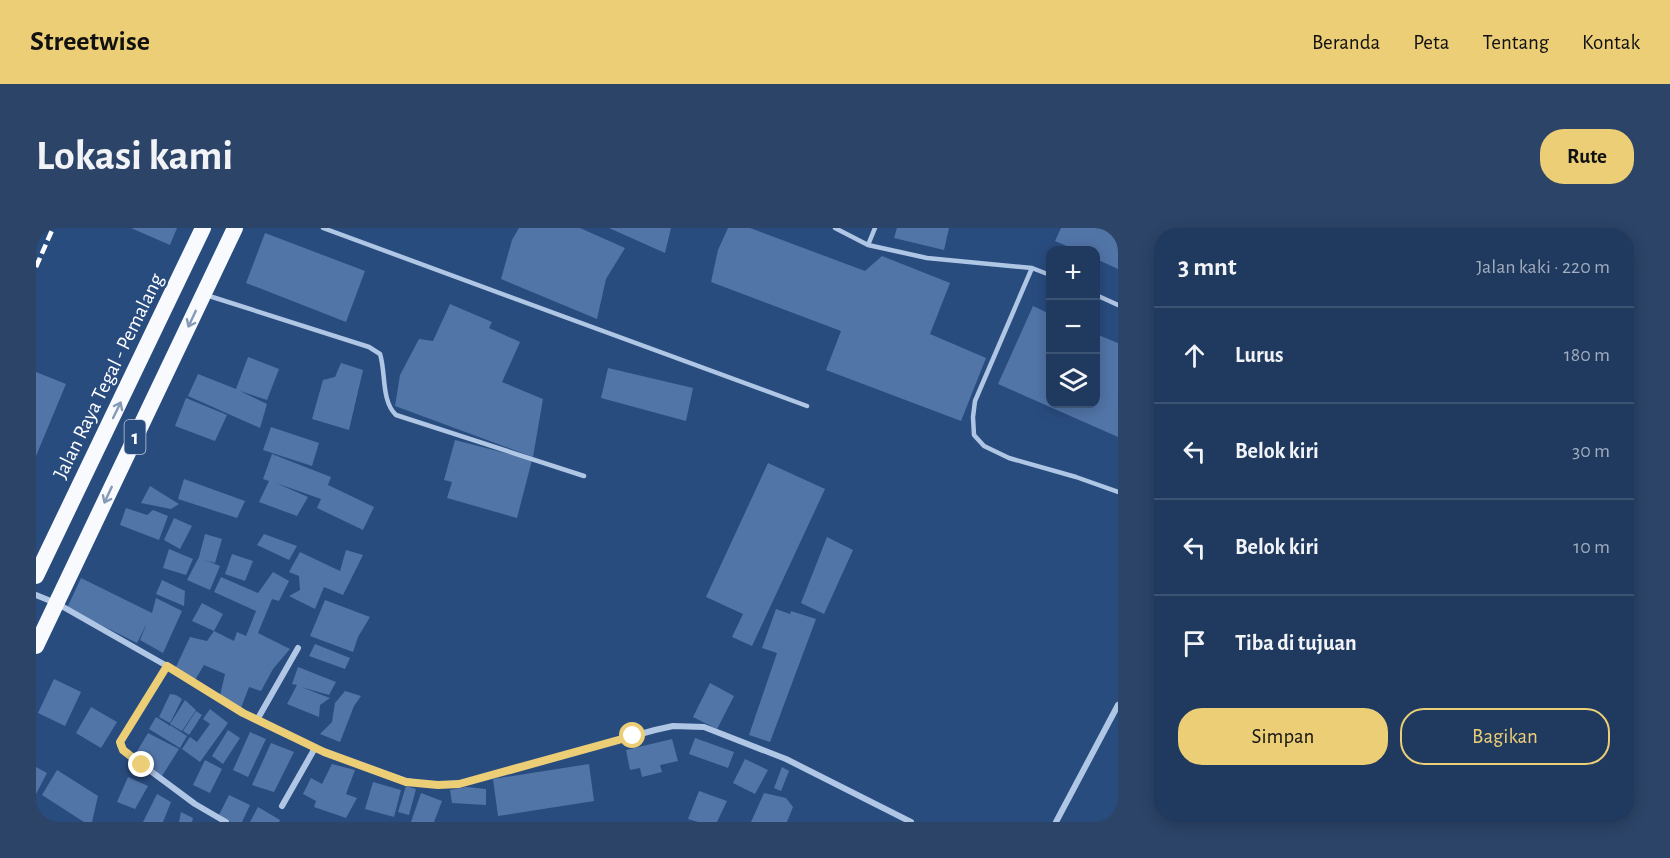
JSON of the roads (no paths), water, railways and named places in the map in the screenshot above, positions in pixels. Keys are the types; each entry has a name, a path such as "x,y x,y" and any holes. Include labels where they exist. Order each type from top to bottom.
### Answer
{"highway":[{"name":"Jalan Raya Tegal - Pemalang","path":"36,576 203,228"},
{"name":"1","path":"36,646 235,228"}],"street":[{"path":"36,594 167,666 257,720 315,748 406,782 459,784 672,726 704,727 786,759 911,822"},
{"path":"257,720 298,648"},
{"path":"167,666 120,745 125,752 186,797 226,822"},
{"path":"1056,822 1118,705"},
{"path":"282,806 315,748"}],"lane":[{"path":"323,228 807,406"},
{"path":"835,228 868,245 927,258 1032,268 1046,273"},
{"path":"868,245 875,228"},
{"path":"1032,268 975,401 974,435 984,446 1009,458 1076,477 1118,492"},
{"path":"203,294 369,347 380,354 384,367 388,403 396,415 584,476"},
{"path":"1100,297 1118,304"}],"railway":[{"path":"36,267 53,228"}]}
